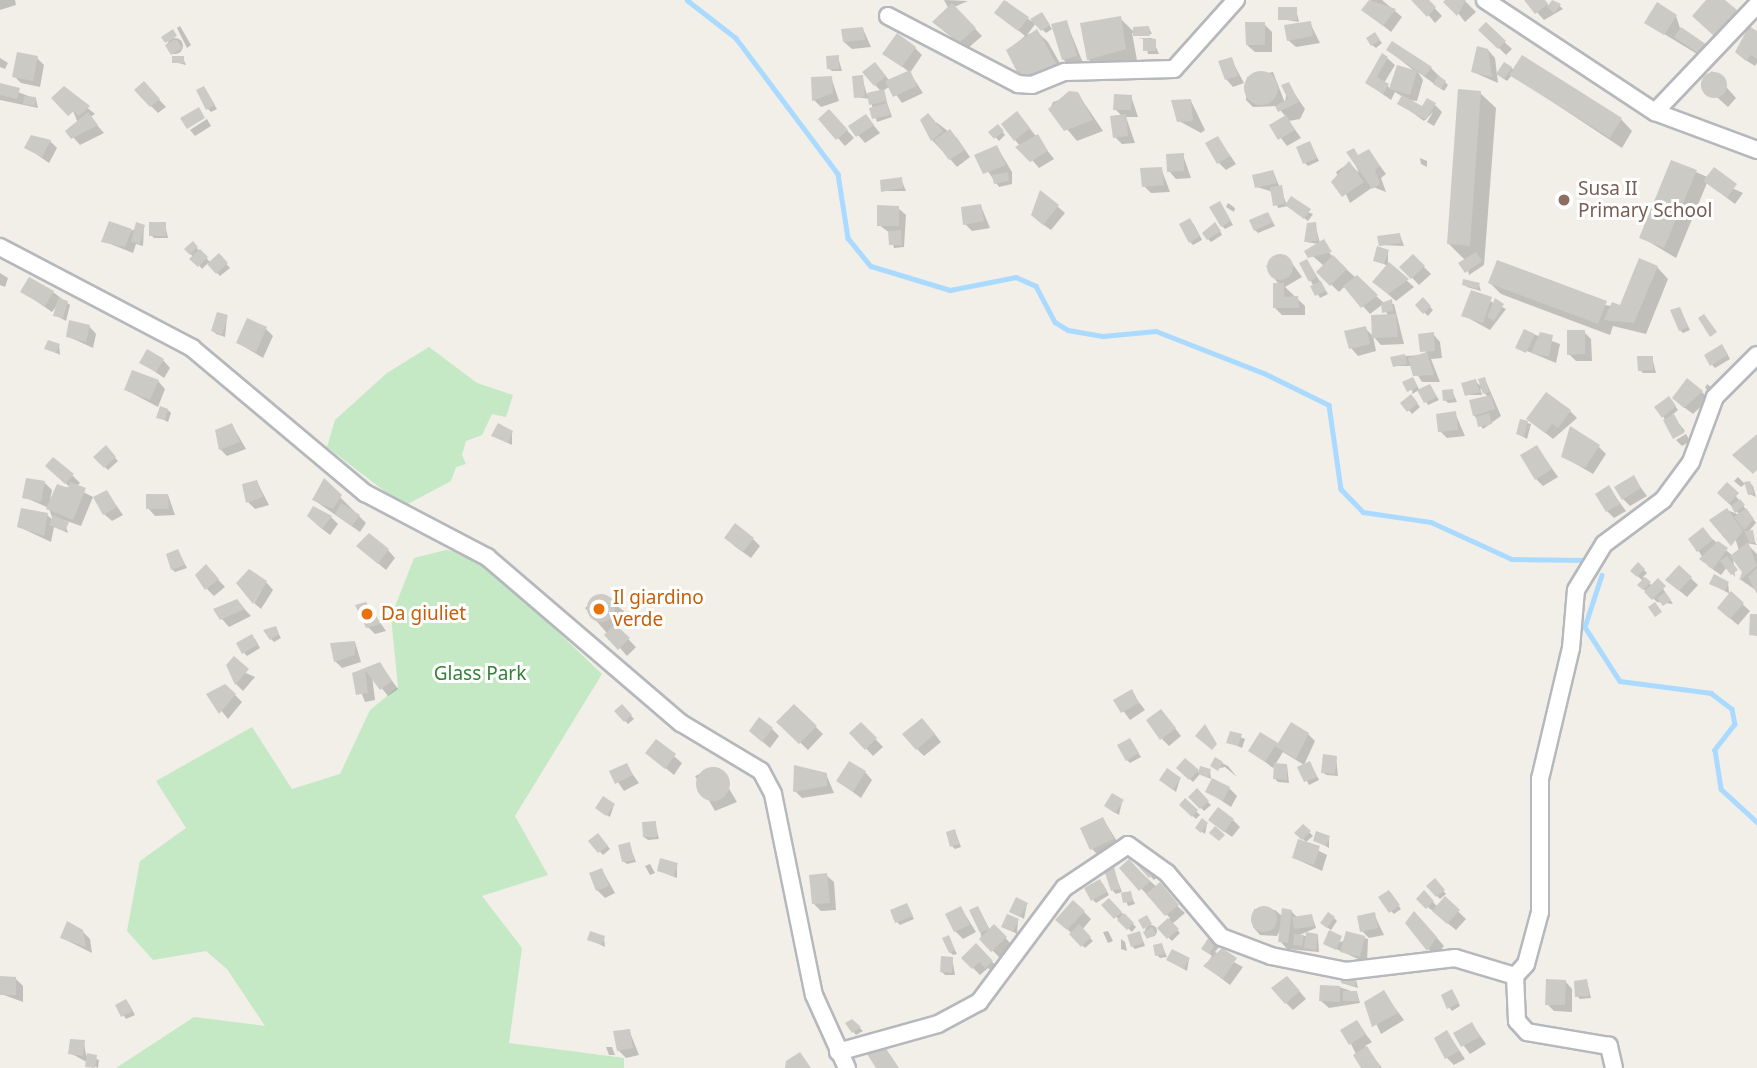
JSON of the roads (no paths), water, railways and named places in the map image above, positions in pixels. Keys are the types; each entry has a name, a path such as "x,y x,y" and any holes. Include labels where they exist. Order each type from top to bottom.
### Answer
{"street":[{"path":"888,16 1018,84 1032,85 1065,72 1174,69 1236,0"},
{"path":"1485,0 1655,112 1757,150"},
{"path":"1655,112 1757,5"},
{"path":"0,247 192,348 365,493 487,557 651,700 761,771 773,794 814,995 847,1068"},
{"path":"1614,1068 1609,1046 1521,1030 1515,976 1526,964 1539,922 1540,779 1581,576 1604,544 1663,500 1691,462 1715,397 1757,355"},
{"path":"838,1052 938,1024 979,1002 1064,888 1128,845 1167,873 1221,937 1271,956 1346,971 1455,958 1515,976"}],"waterway":[{"path":"687,0 736,38 838,174 848,238 871,266 950,290 1016,277 1036,286 1055,322 1068,330 1103,336 1156,331 1264,373 1329,405 1341,489 1363,512 1431,522 1512,559 1589,560"},
{"path":"1602,575 1585,627 1620,681 1711,693 1732,709 1735,724 1715,750 1721,789 1757,822"}],"place":[{"name":"Susa II Primary School","path":"1564,200"},
{"name":"Il giardino verde","path":"599,609"},
{"name":"Da giuliet","path":"367,614"}],"park label":[{"name":"Glass Park","path":"480,674"}]}
